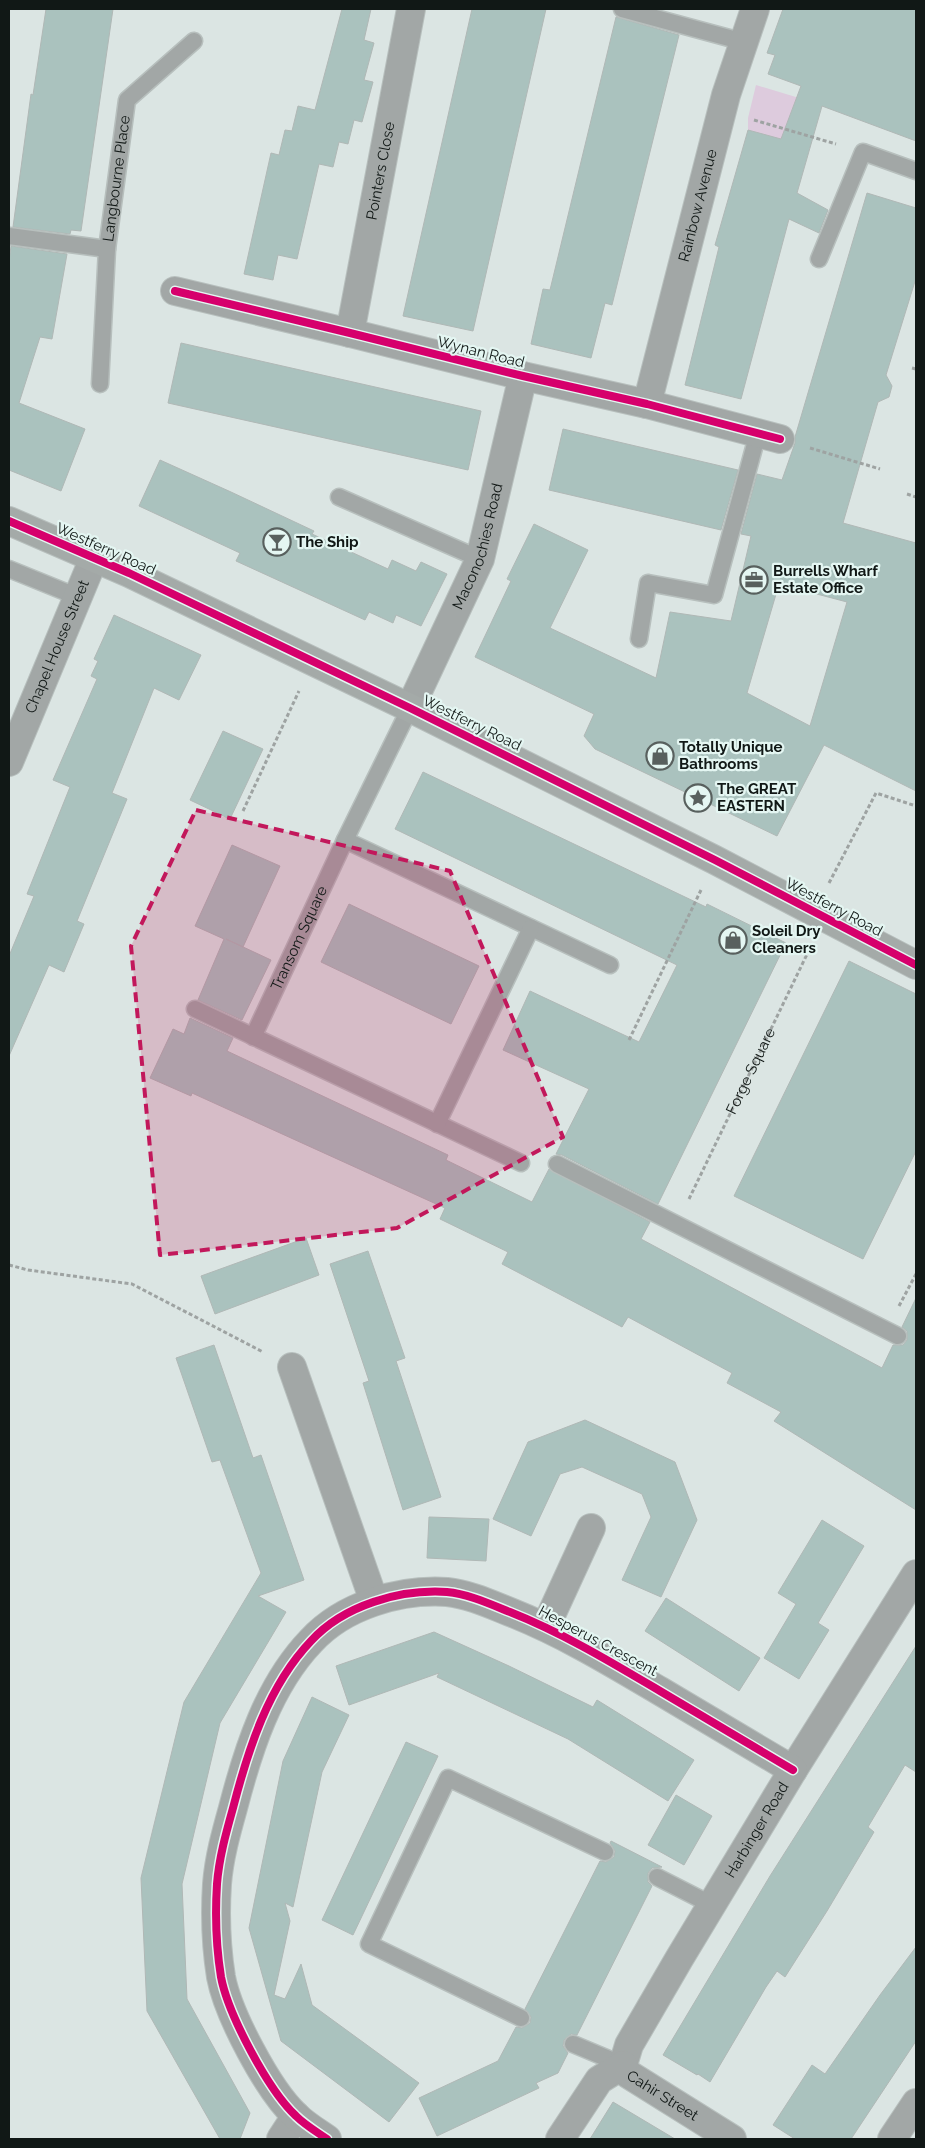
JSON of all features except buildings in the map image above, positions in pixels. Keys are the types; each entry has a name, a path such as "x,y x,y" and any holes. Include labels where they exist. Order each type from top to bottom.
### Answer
{"main road":[{"name":"Westferry Road","path":"9,521 129,573 314,661 715,860 916,965"}],"street":[{"name":"Pointers Close","path":"350,333 412,9"},
{"name":"Rainbow Avenue","path":"647,404 726,95 755,9"},
{"name":"Wynan Road","path":"175,291 523,376 647,404 769,436"},
{"name":"Maconochies Road","path":"410,708 480,559 523,376"},
{"name":"Chapel House Street","path":"9,762 94,558"},
{"path":"292,1367 374,1602"},
{"name":"Hesperus Crescent","path":"546,1626 591,1528"},
{"name":"Harbinger Road","path":"622,2065 629,2045 792,1770 916,1574"},
{"name":"Hesperus Crescent","path":"327,2139 296,2116 284,2102 265,2074 236,2022 222,1979 216,1928 217,1882 224,1840 240,1781 255,1736 278,1686 311,1640 341,1617 374,1602 415,1593 449,1592 487,1602 546,1626 624,1669 792,1770"},
{"path":"560,2139 599,2080 622,2065"},
{"name":"Cahir Street","path":"622,2065 628,2074 732,2139"},
{"path":"892,2139 916,2103"},
{"path":"281,2139 296,2116"}],"lane":[{"path":"622,9 744,42"},
{"name":"Langbourne Place","path":"9,236 107,249 127,100 194,41"},
{"path":"819,259 863,152 916,171"},
{"path":"100,384 107,249"},
{"path":"640,639 648,583 714,595 769,436"},
{"path":"339,497 480,559"},
{"path":"9,570 78,598"},
{"name":"Transom Square","path":"253,1037 345,840 410,708"},
{"path":"345,840 610,965"},
{"path":"438,1124 531,928"},
{"path":"195,1009 521,1163"},
{"path":"557,1164 892,1333"},
{"path":"521,2018 369,1944 448,1778 605,1852"},
{"path":"657,1877 712,1905"},
{"path":"572,2044 622,2065"}],"path":[{"path":"748,118 863,152"},
{"path":"769,436 880,469"},
{"path":"907,494 916,497"},
{"path":"244,811 314,661"},
{"path":"629,1040 715,860"},
{"path":"9,1265 28,1270 132,1284 292,1367"},
{"path":"892,1333 916,1274"}],"highlighted area":[{"path":"196,810 450,871 563,1137 397,1228 160,1255 131,946"}],"shaded area":[{"path":"756,85 819,104 810,148 748,130 748,118"}],"cycle path":[{"path":"175,291 523,376 647,404 780,439"},
{"path":"9,521 129,573 410,708 715,860 916,965"},
{"path":"327,2139 296,2116 273,2089 240,2030 225,1993 221,1977 216,1919 217,1884 221,1855 245,1764 253,1742 271,1698 283,1678 296,1659 324,1628 356,1609 392,1597 429,1592 447,1592 471,1597 530,1620 586,1648 793,1770"}],"place":[{"name":"The Ship","path":"277,542"},
{"name":"Burrells Wharf Estate Office","path":"754,580"},
{"name":"Totally Unique Bathrooms","path":"660,756"},
{"name":"The GREAT EASTERN","path":"698,798"},
{"name":"Soleil Dry Cleaners","path":"733,940"}]}
